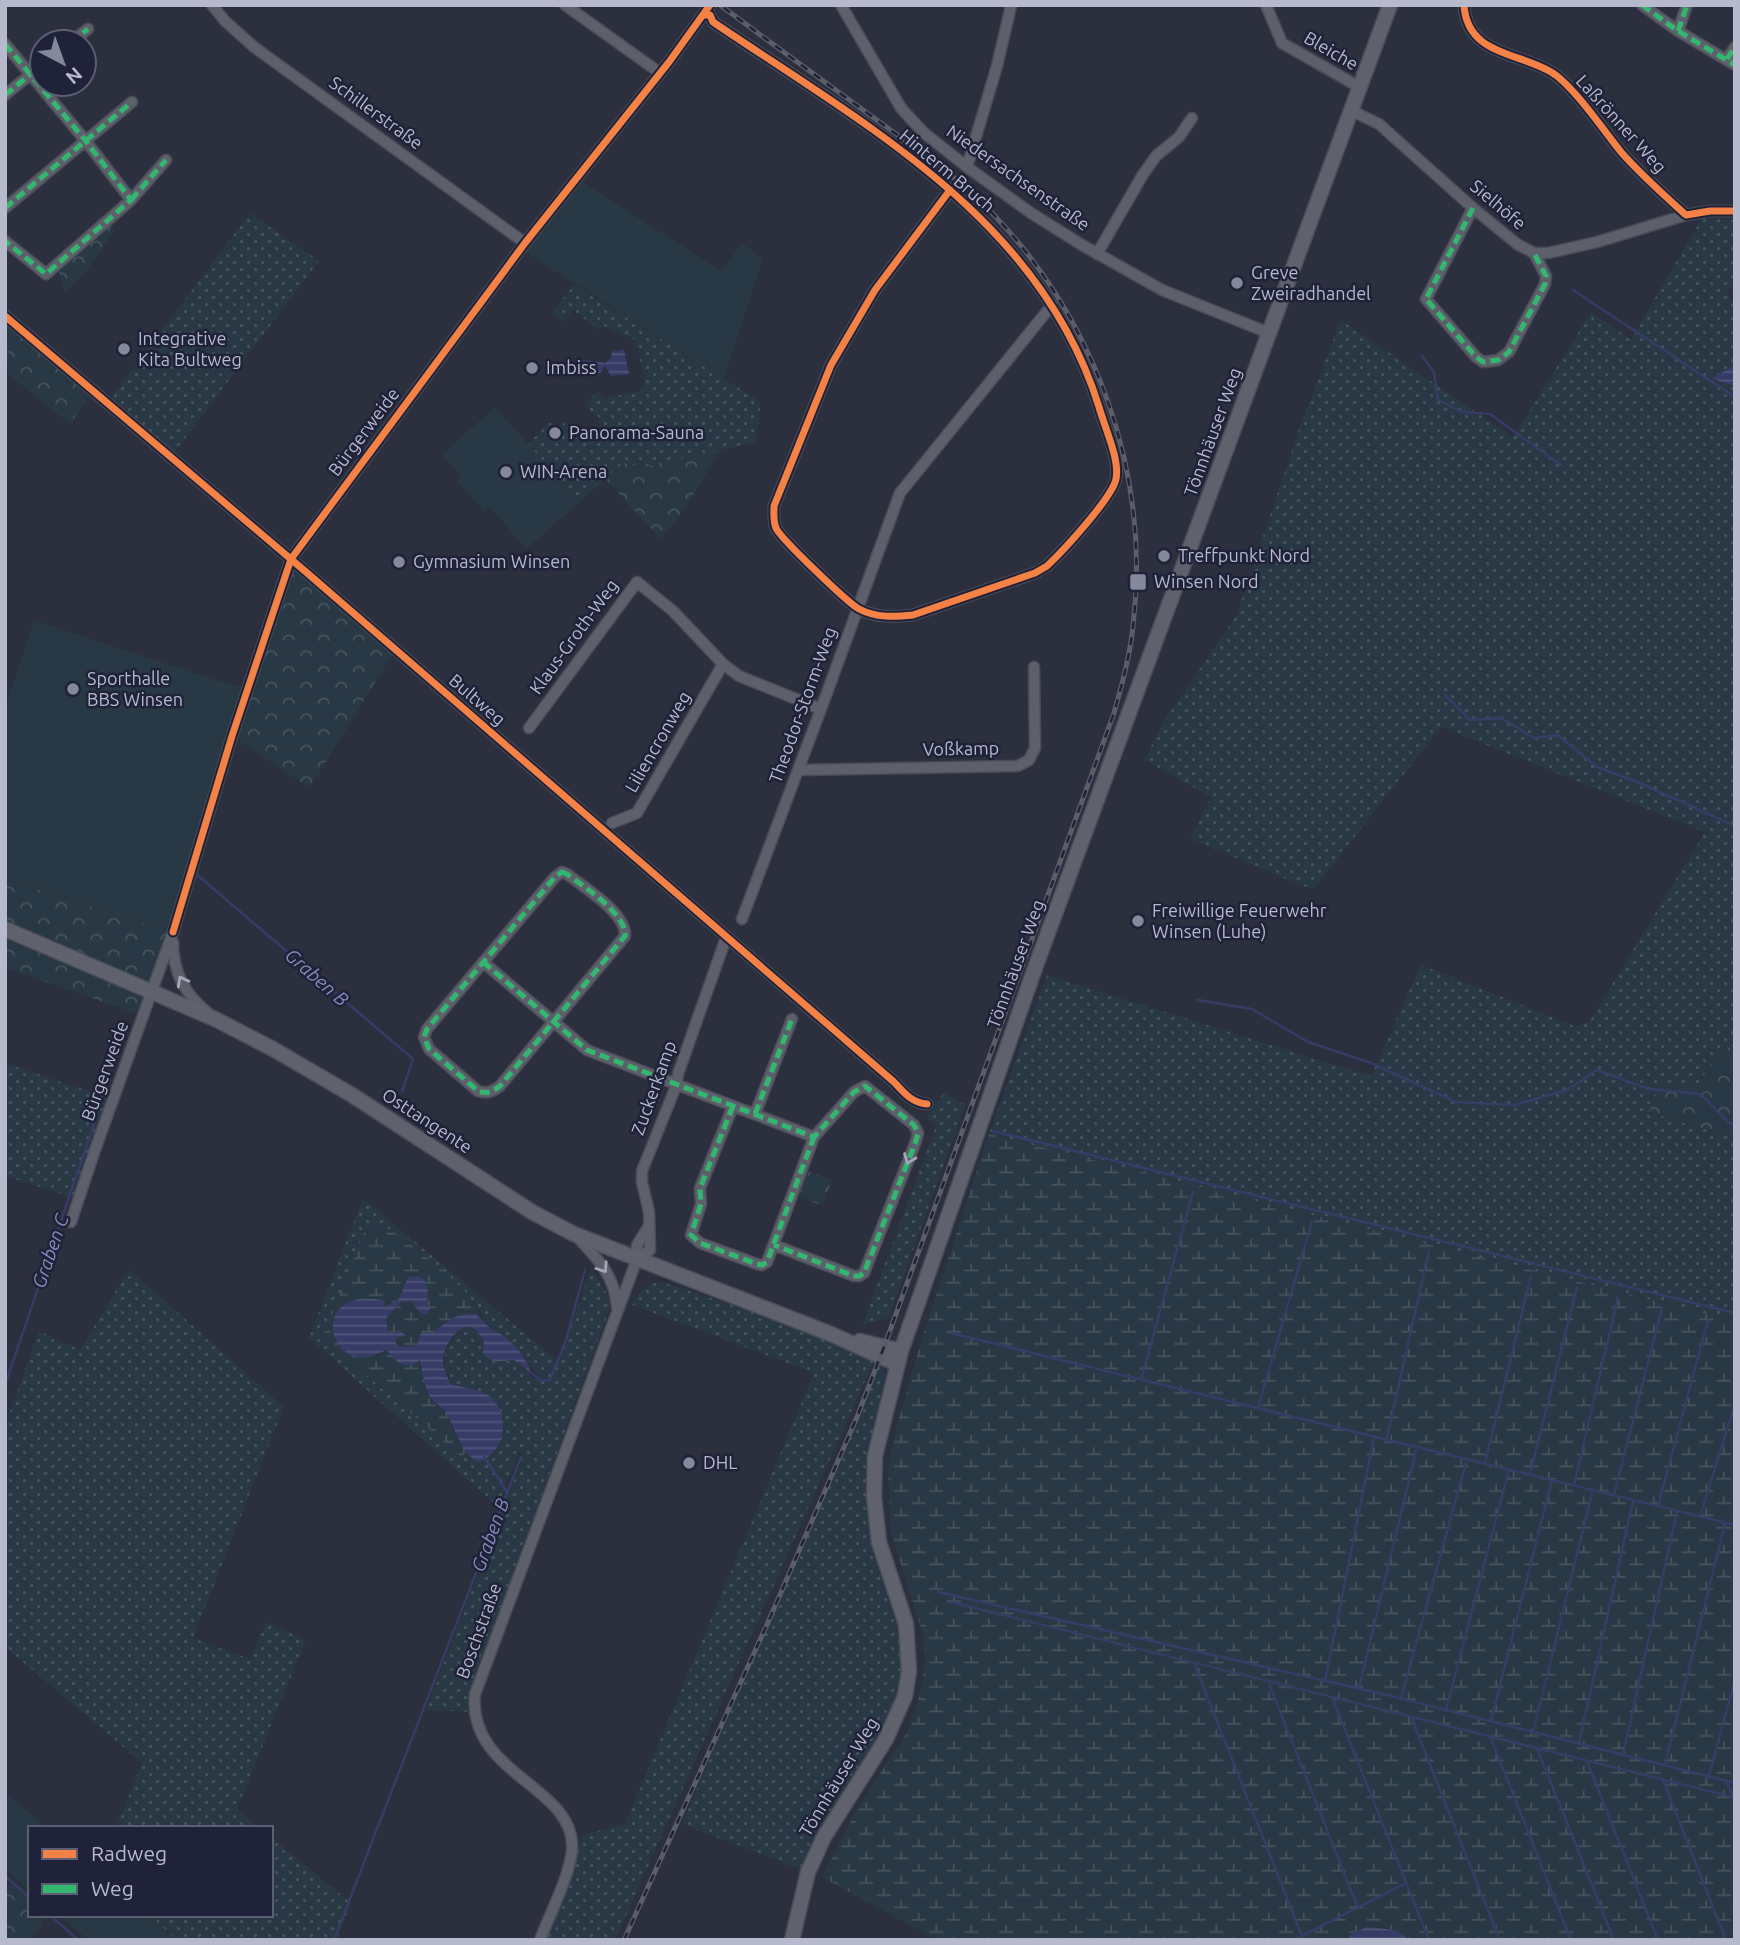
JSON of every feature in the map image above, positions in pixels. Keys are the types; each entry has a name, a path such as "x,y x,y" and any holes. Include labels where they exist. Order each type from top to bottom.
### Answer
{"main road":[{"name":"Tönnhäuser Weg","path":"792,1940 808,1871 824,1837 896,1721 905,1696 909,1671 906,1623 879,1542 874,1496 875,1456 899,1358 1035,968 1390,5"},
{"name":"Osttangente","path":"5,929 215,1019 321,1076 532,1212 574,1234 831,1335 899,1358"}],"street":[{"name":"Schillerstraße","path":"212,5 225,21 254,47 525,243"},
{"path":"565,5 660,74"},
{"name":"Niedersachsenstraße","path":"841,5 901,108 923,132 967,167 1031,213 1170,295 1269,333"},
{"name":"Bleiche","path":"1266,5 1282,43 1361,88"},
{"name":"Laßrönner Weg","path":"1464,5 1468,24 1475,35 1499,52 1553,73 1623,154 1686,215"},
{"path":"1642,5 1731,62 1735,47"},
{"path":"1678,30 1687,5"},
{"path":"967,167 998,66 1011,6"},
{"name":"Bürgerweide","path":"71,1222 173,932 235,727 291,559 525,243 660,74 707,10"},
{"name":"Hinterm Bruch","path":"707,10 713,22 867,126 950,190 1006,243 1052,305 1081,358 1116,464 1116,479 1109,494 1058,556 1035,573 913,615 894,617 858,608"},
{"path":"5,44 28,73"},
{"path":"5,95 28,77"},
{"path":"49,98 131,201"},
{"path":"5,208 132,102"},
{"name":"Sielhöfe","path":"1352,111 1379,124 1473,208 1517,244 1534,253 1548,253 1586,244 1686,215"},
{"path":"1097,254 1142,176 1156,156 1179,137 1192,118"},
{"path":"5,241 46,274 131,201 166,160"},
{"path":"858,608 782,538 773,519 774,506 831,365 875,290 950,190"},
{"path":"1473,208 1426,299 1483,362 1498,360 1509,352 1545,284 1546,276 1534,253"},
{"path":"1686,215 1735,211"},
{"name":"Theodor-Storm-Weg","path":"742,919 900,493 1052,305"},
{"name":"Bultweg","path":"5,316 291,559 726,938 733,959 894,1082 907,1096 918,1103 928,1104"},
{"name":"Klaus-Groth-Weg","path":"529,728 637,582 673,611 723,664 751,682 821,709"},
{"name":"Liliencronweg","path":"612,823 637,813 723,664"},
{"name":"Voßkamp","path":"798,770 1018,766 1029,760 1035,748 1034,667"},
{"path":"562,872 620,917 626,929 622,941 553,1022 500,1086 485,1093 478,1091 429,1049 424,1037 426,1029 562,872"},
{"name":"Bürgerweide","path":"173,932 175,968 180,981 198,1004 215,1019"},
{"name":"Zuckerkamp","path":"637,1259 637,1245 649,1226 642,1171 676,1086 678,1074 733,959 726,938"},
{"path":"483,962 587,1050 814,1137"},
{"path":"755,1114 792,1019"},
{"path":"733,1106 700,1188 701,1204 691,1235 700,1243 762,1265 770,1257 774,1245 814,1137 854,1092 860,1087 871,1089 914,1125 918,1133 864,1273 854,1276 774,1245"},
{"path":"574,1234 607,1272 616,1293 617,1310"},
{"name":"Boschstraße","path":"540,1940 571,1860 571,1837 558,1810 489,1747 477,1726 475,1694 637,1259"}],"green space":[{"path":"577,178 721,271 742,243 763,259 724,379 520,249"},
{"path":"250,213 319,261 171,457 107,403"},
{"path":"1702,218 1735,220 1735,282 1727,292 1735,309 1735,365 1713,378 1735,387 1735,1045 1721,1050 1699,1083 1649,1112 1735,1138 1735,1321 989,1134 1047,975 1371,1076 1421,965 1575,1026 1589,1022 1705,832 1441,727 1313,890 1190,839 1211,797 1144,760 1164,721 1236,616 1300,427 1341,320 1513,437 1591,312 1631,339"},
{"path":"110,226 114,231 103,248 65,293 58,270"},
{"path":"574,285 761,402 756,442 644,467 623,463 580,502 528,444 549,423 560,425 567,422 579,432 576,437 581,442 589,432 595,437 604,426 598,421 600,418 585,406 597,390 604,398 640,391 645,383 636,340 603,326 600,331 573,310 564,322 551,314"},
{"path":"5,316 93,391 70,424 5,372"},
{"name":"WIN-Arena","path":"495,407 580,502 526,549 490,507 484,512 457,481 461,476 442,454"},
{"path":"721,449 686,507 661,539 605,479 623,463 644,467"},
{"path":"291,559 395,650 310,788 232,736"},
{"path":"34,620 247,690 173,932 5,879 5,708"},
{"path":"5,879 173,932 144,1016 5,968"},
{"path":"1735,1045 1735,1138 1649,1112 1660,1083 1699,1083 1721,1050"},
{"path":"5,1063 109,1098 75,1198 5,1176"},
{"path":"944,1092 965,1105 889,1317 862,1326 936,1126 926,1118"},
{"path":"989,1134 1735,1321 1735,1940 1408,1940 1396,1931 1378,1927 1360,1930 1348,1940 937,1940 822,1877 857,1809 908,1731 921,1691 925,1663 924,1637 891,1533 888,1470 894,1436 923,1335"},
{"path":"807,1171 832,1180 823,1206 798,1196"},
{"path":"363,1198 559,1362 591,1268 612,1302 470,1692 471,1712 426,1710 524,1454 519,1452 498,1507 309,1338","holes":["379,1223 419,1250 458,1286 479,1310 485,1323 518,1349 540,1378 553,1379 541,1381 527,1373 514,1360 503,1362 473,1327 465,1326 458,1332 448,1345 445,1367 452,1384 456,1385 502,1434 492,1456 472,1459 466,1452 462,1457 323,1338"]},
{"path":"379,1223 420,1251 452,1278 475,1304 480,1315 446,1321 433,1333 422,1333 418,1343 411,1347 399,1346 395,1342 397,1337 388,1331 385,1318 401,1302 411,1301 416,1305 427,1302 428,1291 408,1277 399,1299 385,1308 376,1357 386,1350 419,1360 429,1396 447,1414 453,1431 459,1435 466,1452 462,1457 323,1338 365,1230"},
{"path":"129,1269 284,1407 193,1638 250,1659 266,1622 306,1640 237,1809 257,1826 117,1826 142,1763 5,1647 5,1425 39,1331 80,1350"},
{"path":"654,1282 662,1282 788,1323 874,1361 615,1940 544,1940 583,1835 625,1824 814,1373 630,1304 644,1288"},
{"path":"879,1362 883,1367 885,1381 870,1447 868,1495 904,1643 900,1695 891,1719 803,1870 682,1824"},
{"path":"5,1792 45,1826 28,1826 28,1889 5,1870"},
{"path":"273,1839 351,1903 337,1940 177,1940 151,1917 273,1917"},
{"path":"5,1884 21,1887 28,1894 28,1917 41,1917 42,1924 30,1939 5,1940"},
{"path":"61,1917 151,1917 177,1940 88,1940"}],"water":[{"path":"624,349 629,374 611,376 605,366 600,373 595,374 589,365 575,362 577,359 606,363 612,356 611,352"},
{"path":"1735,365 1735,387 1712,378"},
{"path":"417,1276 424,1279 430,1308 428,1313 422,1315 411,1301 401,1302 386,1318 388,1331 393,1333 399,1330 406,1336 398,1337 395,1342 399,1346 411,1347 418,1343 421,1333 433,1333 458,1316 476,1314 518,1349 529,1366 530,1372 514,1360 497,1361 487,1357 483,1353 484,1340 473,1327 456,1333 448,1344 443,1362 451,1384 488,1395 501,1411 503,1431 500,1441 488,1457 479,1462 468,1454 446,1413 429,1396 420,1360 413,1366 399,1363 386,1350 366,1357 350,1355 339,1345 333,1332 334,1318 343,1306 359,1299 385,1301 385,1307 399,1299 408,1277"},
{"path":"1367,1927 1395,1931 1408,1940 1348,1939 1351,1934"}],"waterway":[{"path":"1573,290 1735,397"},
{"path":"5,309 29,329"},
{"path":"39,338 50,347"},
{"path":"1422,356 1434,372 1438,400 1462,412 1490,414 1561,465"},
{"path":"1445,695 1470,720 1501,718 1534,738 1558,735 1597,767 1640,783 1735,826"},
{"name":"Graben B","path":"195,873 413,1059 402,1091"},
{"path":"1198,1000 1252,1009 1308,1042 1371,1063 1456,1102 1515,1105 1567,1090 1597,1070 1649,1089 1701,1094 1729,1123 1735,1125"},
{"name":"Graben C","path":"5,1385 96,1118"},
{"path":"993,1131 1735,1313"},
{"path":"1141,1380 1193,1192"},
{"path":"1258,1408 1312,1221"},
{"path":"1387,1438 1429,1250"},
{"name":"Graben B","path":"528,1371 542,1381 550,1380 566,1340 585,1270"},
{"path":"1485,1463 1531,1276"},
{"path":"1530,1474 1577,1287"},
{"path":"1574,1485 1618,1297"},
{"path":"1614,1495 1662,1308"},
{"path":"1658,1506 1708,1320"},
{"path":"951,1333 1735,1525"},
{"path":"1700,1516 1735,1404"},
{"path":"1325,1681 1374,1437"},
{"path":"1359,1688 1417,1447"},
{"name":"Graben B","path":"484,1457 507,1492"},
{"name":"Graben B","path":"334,1940 521,1457"},
{"path":"1401,1698 1467,1459"},
{"path":"1446,1710 1509,1470"},
{"path":"1491,1721 1552,1480"},
{"path":"1533,1732 1593,1490"},
{"path":"1579,1743 1633,1501"},
{"path":"1623,1755 1677,1512"},
{"path":"1665,1765 1725,1524"},
{"path":"938,1592 1387,1695 1735,1783"},
{"path":"951,1602 1733,1797"},
{"path":"1194,1663 1302,1936"},
{"path":"1709,1776 1735,1679"},
{"path":"1268,1681 1358,1908"},
{"path":"1332,1697 1429,1940"},
{"path":"1411,1717 1500,1940"},
{"path":"1490,1736 1571,1940"},
{"path":"1537,1748 1614,1940"},
{"path":"1587,1761 1658,1940"},
{"path":"1663,1780 1726,1940"},
{"path":"1726,1781 1735,1802"},
{"name":"Graben C","path":"5,1876 28,1896"},
{"path":"1294,1940 1406,1883"},
{"name":"Graben C","path":"52,1917 78,1940"}],"railway":[{"path":"624,1940 769,1620 857,1417 884,1347 1114,713 1132,637 1136,569 1133,513 1124,458 1109,404 1088,352 1061,303 1030,257 980,200 951,175 720,5"}],"marked path":[{"path":"1642,5 1678,31 1735,65"},
{"path":"1678,31 1687,5"},
{"path":"5,44 131,200 46,274 5,241"},
{"path":"1727,59 1735,47"},
{"path":"5,95 28,76"},
{"path":"5,208 132,102"},
{"path":"131,200 166,160"},
{"path":"1473,208 1426,299 1483,362 1498,360 1509,352 1545,284 1546,276 1534,253"},
{"path":"562,872 612,910 624,928 625,936 500,1086 489,1092 478,1091 429,1049 424,1037 427,1029 562,872"},
{"path":"483,962 587,1050 814,1137 854,1092 865,1086 914,1125 918,1133 916,1141 864,1273 854,1276 774,1245"},
{"path":"755,1114 792,1019"},
{"path":"733,1106 700,1188 701,1204 691,1235 700,1243 757,1264 767,1262 814,1137"}],"cycle path":[{"path":"173,932 232,736 291,559 525,243 669,62 710,5"},
{"path":"1464,5 1467,21 1474,34 1496,50 1538,65 1559,78 1578,97 1621,152 1686,215 1735,211"},
{"path":"704,15 710,15 713,22 887,140 941,183 991,230 1036,282 1072,341 1111,443 1117,471 1113,488 1086,524 1047,566 1035,573 913,615 879,615 865,612 852,604 789,544 776,528 774,506 831,365 875,290 950,190"},
{"path":"5,316 306,572 909,1097 927,1104"}],"place":[{"name":"Greve Zweiradhandel","path":"1237,283"},
{"name":"Integrative Kita Bultweg","path":"124,349"},
{"name":"Imbiss","path":"532,368"},
{"name":"Panorama-Sauna","path":"555,433"},
{"name":"WIN-Arena","path":"506,472"},
{"name":"Treffpunkt Nord","path":"1164,556"},
{"name":"Gymnasium Winsen","path":"399,562"},
{"name":"Winsen Nord","path":"1138,582"},
{"name":"Sporthalle BBS Winsen","path":"73,689"},
{"name":"Freiwillige Feuerwehr Winsen (Luhe)","path":"1138,921"},
{"name":"DHL","path":"689,1463"}]}
